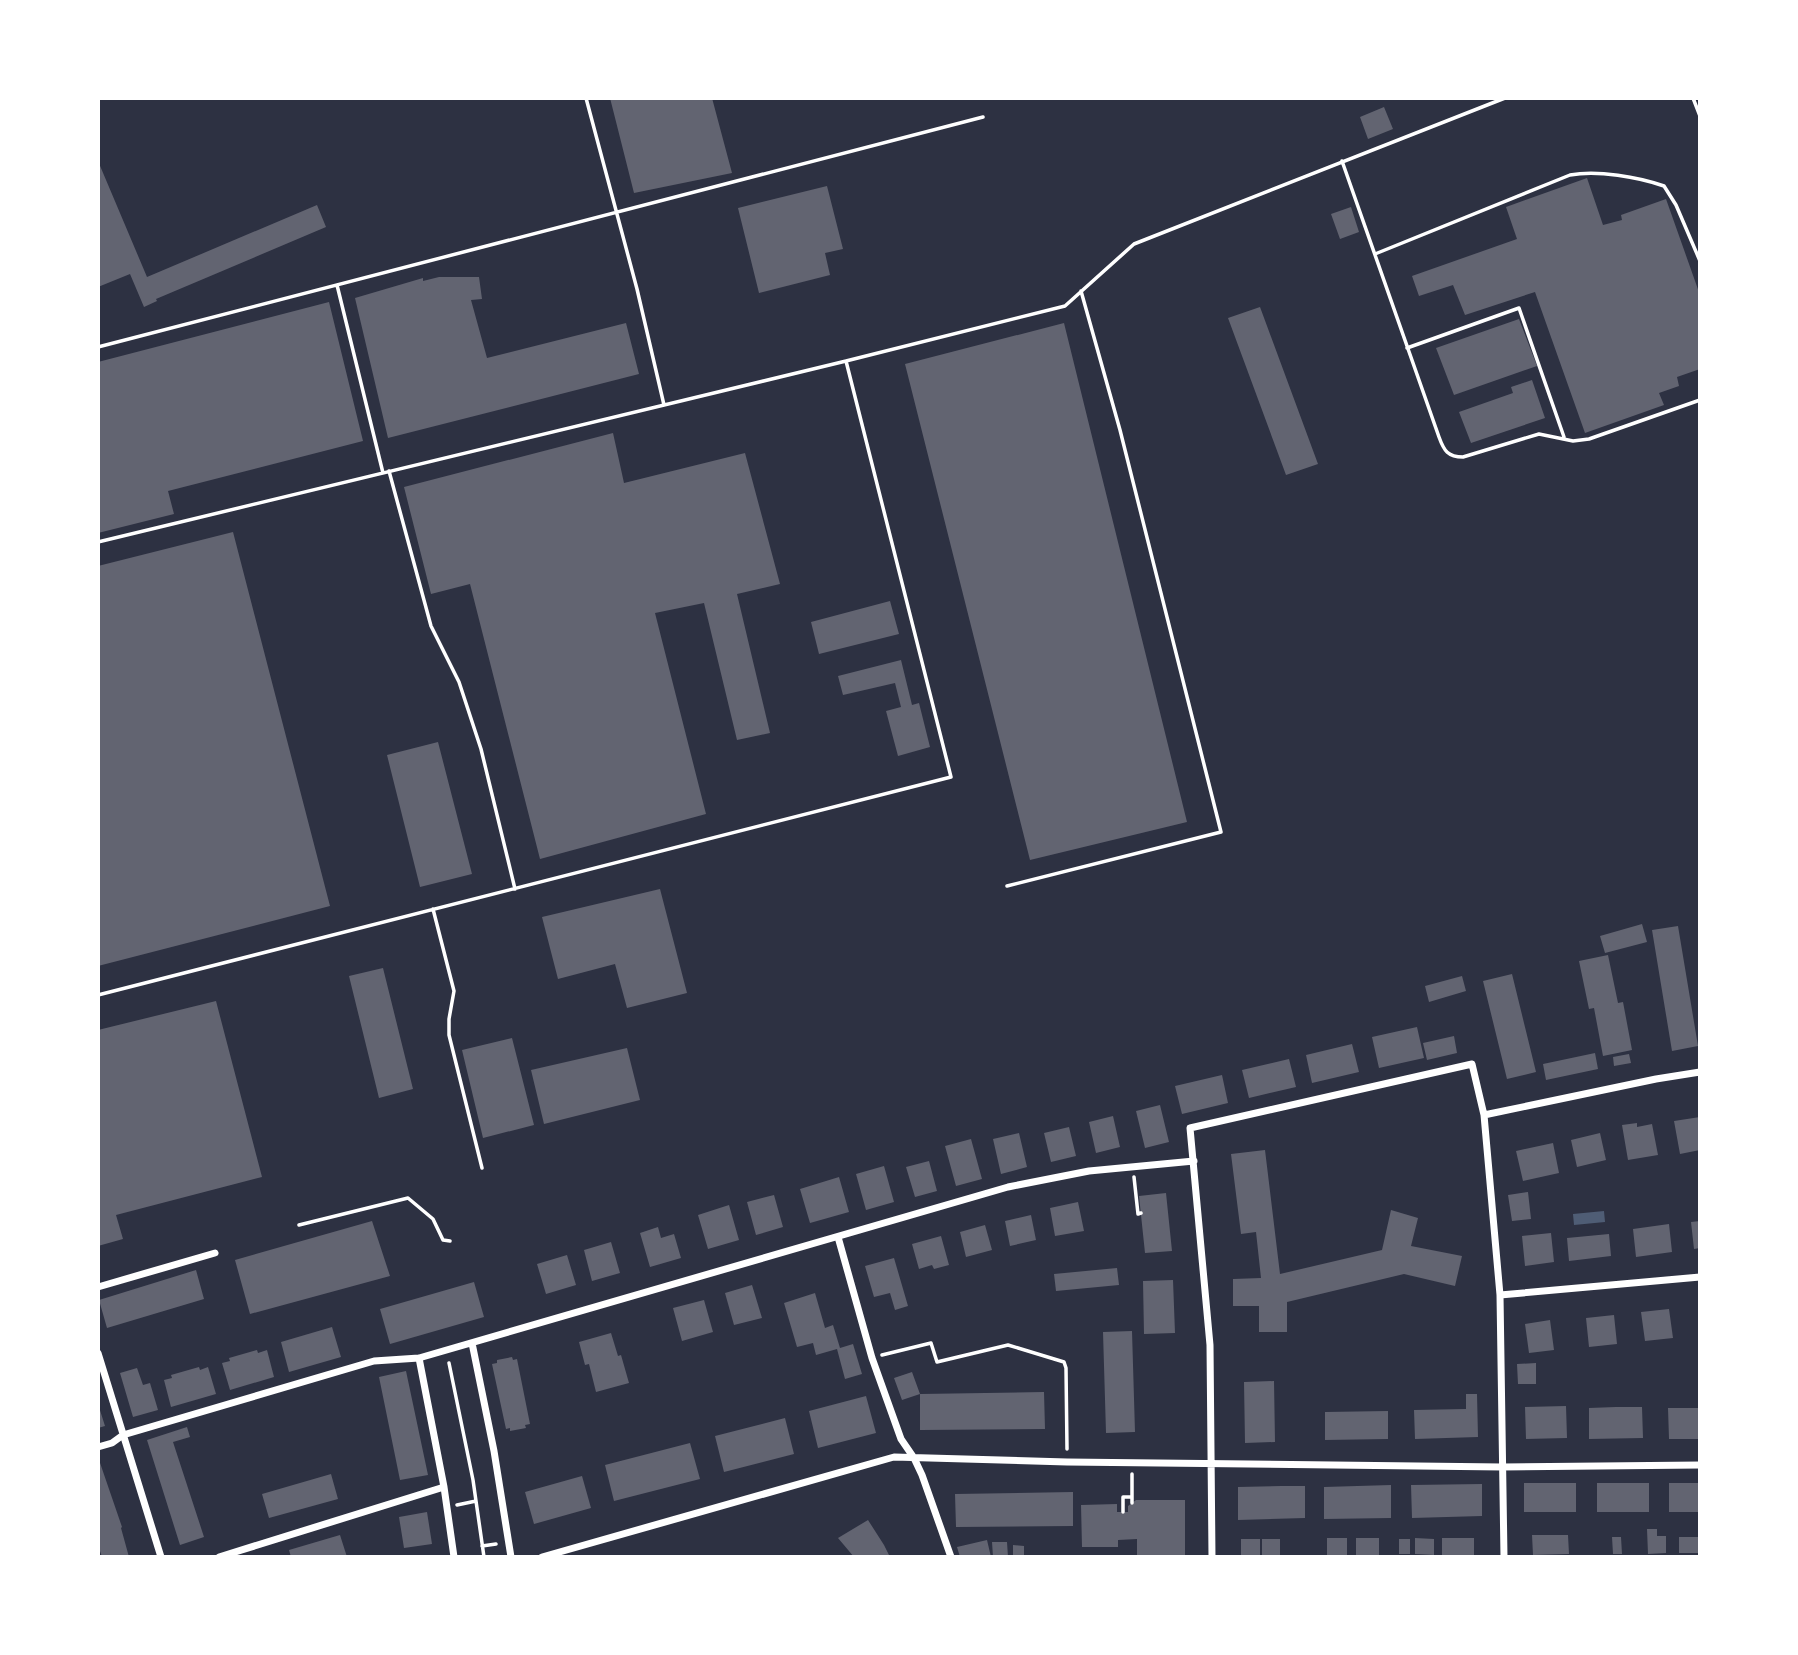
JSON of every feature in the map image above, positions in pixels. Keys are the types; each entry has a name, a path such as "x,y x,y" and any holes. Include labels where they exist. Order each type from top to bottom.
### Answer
{"street":[{"path":"1212,1557 1210,1345 1190,1128 1472,1064 1485,1115 1500,1295 1504,1557"},
{"path":"1485,1115 1700,1072"},
{"path":"98,1447 112,1443 123,1435 374,1361 419,1358 1009,1187 1047,1178 1132,1166 1194,1161"},
{"path":"838,1237 872,1358 901,1438 914,1458 951,1557"},
{"path":"98,1287 215,1253"},
{"path":"1500,1295 1700,1277"},
{"path":"472,1343 494,1451 511,1557"},
{"path":"98,1353 161,1557"},
{"path":"419,1358 444,1487 454,1557"},
{"path":"542,1557 894,1457 1067,1462 1700,1465"},
{"path":"219,1557 444,1487"}],"lane":[{"path":"586,98 664,405"},
{"path":"98,542 1065,306 1134,244 1505,98"},
{"path":"98,347 983,117"},
{"path":"1342,161 1443,448 1453,457 1473,455 1539,434 1573,440 1589,439 1700,400"},
{"path":"1375,254 1570,175 1584,173 1664,186 1676,205 1700,261"},
{"path":"337,285 383,473"},
{"path":"1007,886 1221,832 1123,443 1081,291"},
{"path":"1407,348 1519,308 1563,437"},
{"path":"98,995 951,777 846,361"},
{"path":"389,471 430,626 459,682 481,749 515,888"},
{"path":"433,909 454,990 449,1035 482,1168"},
{"path":"299,1225 408,1198 433,1219 443,1240 450,1241"}],"path":[{"path":"1693,98 1700,116"},
{"path":"1132,1166 1138,1213 1141,1213"},
{"path":"872,1358 931,1343 937,1362 1008,1345 1063,1362 1066,1368 1067,1462"},
{"path":"447,1350 484,1557"},
{"path":"1132,1462 1132,1503"},
{"path":"1123,1512 1122,1497 1132,1497"},
{"path":"447,1506 476,1501"}],"water":[{"path":"1604,1211 1605,1222 1574,1225 1573,1214"}],"building":[{"path":"610,98 712,98 732,173 634,193"},
{"path":"1384,107 1393,129 1368,139 1360,117"},
{"path":"98,161 147,277 317,205 326,227 156,299 157,301 144,307 130,274 98,287"},
{"path":"1587,178 1603,225 1622,220 1621,215 1666,199 1700,295 1700,369 1677,377 1679,386 1659,393 1664,405 1585,433 1535,292 1465,315 1453,285 1419,296 1412,276 1517,239 1506,207"},
{"path":"827,186 843,249 825,253 830,275 759,293 738,208"},
{"path":"1351,207 1359,232 1340,239 1331,214"},
{"path":"439,277 479,277 482,299 471,300 487,358 626,323 639,374 388,438 355,298 423,278 423,281"},
{"path":"329,302 363,441 168,491 174,514 98,533 98,362"},
{"path":"1260,307 1318,464 1286,475 1228,318"},
{"path":"1519,319 1537,366 1454,395 1436,348"},
{"path":"1064,323 1187,822 1030,860 905,364"},
{"path":"1532,380 1545,418 1471,443 1459,412 1513,393 1511,387"},
{"path":"613,433 624,483 745,453 780,584 737,594 770,733 737,740 704,603 655,613 706,814 540,859 470,584 431,594 404,487"},
{"path":"233,532 330,906 98,966 98,566"},
{"path":"890,601 899,634 819,654 811,622"},
{"path":"901,660 912,705 919,703 930,747 898,756 886,711 901,707 895,683 843,695 838,676"},
{"path":"438,742 472,874 420,887 387,755"},
{"path":"660,889 687,993 627,1008 615,964 558,979 542,917"},
{"path":"1642,924 1647,942 1605,953 1600,936"},
{"path":"1678,926 1698,1046 1672,1051 1652,930"},
{"path":"1608,955 1618,1003 1623,1002 1632,1050 1603,1056 1594,1008 1589,1009 1579,961"},
{"path":"383,968 413,1089 379,1098 349,976"},
{"path":"1512,974 1536,1072 1507,1079 1483,981"},
{"path":"1462,976 1466,991 1429,1002 1425,986"},
{"path":"216,1001 262,1177 116,1215 123,1239 98,1246 98,1030"},
{"path":"1417,1027 1424,1058 1379,1068 1372,1037"},
{"path":"1454,1036 1457,1053 1427,1060 1423,1043"},
{"path":"512,1038 534,1125 483,1138 462,1050"},
{"path":"1352,1044 1359,1072 1312,1083 1306,1055"},
{"path":"627,1048 640,1100 544,1124 531,1070"},
{"path":"1595,1053 1598,1069 1546,1080 1543,1064"},
{"path":"1629,1054 1631,1063 1614,1066 1613,1057"},
{"path":"1289,1059 1296,1087 1249,1098 1242,1070"},
{"path":"1222,1075 1228,1103 1182,1114 1175,1086"},
{"path":"1160,1105 1169,1142 1145,1148 1136,1111"},
{"path":"1113,1116 1120,1147 1096,1153 1089,1122"},
{"path":"1700,1117 1700,1150 1680,1154 1674,1121"},
{"path":"1637,1123 1637,1127 1652,1124 1658,1155 1628,1160 1622,1125"},
{"path":"1069,1127 1076,1156 1051,1162 1044,1133"},
{"path":"1019,1133 1027,1167 1001,1174 993,1139"},
{"path":"1600,1133 1606,1160 1577,1167 1571,1140"},
{"path":"971,1139 982,1179 956,1186 945,1146"},
{"path":"1553,1143 1559,1173 1523,1181 1516,1151"},
{"path":"1265,1150 1280,1274 1382,1250 1391,1210 1418,1218 1411,1246 1462,1256 1455,1286 1404,1274 1287,1302 1287,1332 1259,1332 1259,1306 1233,1306 1233,1279 1261,1278 1256,1232 1241,1234 1231,1154"},
{"path":"929,1161 937,1191 915,1197 906,1167"},
{"path":"884,1166 894,1202 866,1210 856,1174"},
{"path":"839,1177 849,1212 810,1223 800,1189"},
{"path":"1528,1192 1531,1219 1512,1221 1508,1195"},
{"path":"1166,1193 1172,1251 1145,1253 1139,1196"},
{"path":"774,1195 783,1227 756,1235 747,1202"},
{"path":"1078,1202 1084,1231 1055,1236 1050,1208"},
{"path":"729,1205 739,1240 708,1249 698,1215"},
{"path":"1031,1215 1036,1240 1010,1246 1005,1221"},
{"path":"372,1221 390,1276 250,1314 235,1260"},
{"path":"1700,1221 1700,1248 1694,1249 1691,1222"},
{"path":"1669,1224 1672,1252 1636,1257 1633,1229"},
{"path":"985,1225 992,1250 966,1257 960,1232"},
{"path":"658,1227 661,1238 674,1234 681,1258 650,1267 640,1233"},
{"path":"1551,1233 1554,1262 1525,1266 1522,1236"},
{"path":"1609,1234 1611,1256 1569,1261 1567,1238"},
{"path":"941,1236 949,1265 934,1269 932,1265 919,1269 912,1244"},
{"path":"611,1242 620,1273 592,1281 584,1250"},
{"path":"567,1255 576,1285 546,1294 537,1264"},
{"path":"894,1258 908,1306 895,1310 890,1293 874,1297 865,1266"},
{"path":"1117,1268 1119,1285 1056,1291 1054,1274"},
{"path":"196,1270 204,1299 107,1328 99,1300"},
{"path":"1173,1280 1175,1333 1144,1334 1143,1281"},
{"path":"474,1282 484,1317 390,1344 380,1309"},
{"path":"752,1285 762,1318 734,1325 725,1293"},
{"path":"815,1293 825,1328 833,1325 840,1348 853,1344 862,1374 845,1379 837,1349 816,1355 813,1343 797,1347 784,1303"},
{"path":"704,1300 713,1332 682,1341 673,1308"},
{"path":"1669,1309 1673,1338 1645,1341 1641,1312"},
{"path":"1614,1315 1617,1344 1589,1347 1586,1318"},
{"path":"1550,1320 1554,1350 1529,1353 1525,1324"},
{"path":"332,1327 341,1357 289,1372 281,1342"},
{"path":"1132,1331 1135,1432 1106,1433 1103,1332"},
{"path":"611,1333 629,1383 596,1392 589,1364 585,1365 579,1342"},
{"path":"257,1350 258,1353 267,1350 274,1377 230,1390 222,1363 230,1361 229,1358"},
{"path":"512,1357 513,1360 517,1359 530,1424 525,1425 526,1428 510,1431 510,1428 506,1429 492,1364 497,1363 497,1360"},
{"path":"1536,1363 1536,1384 1518,1384 1517,1364"},
{"path":"199,1367 200,1370 208,1367 216,1394 171,1407 164,1380 172,1378 171,1375"},
{"path":"137,1368 143,1385 150,1383 158,1410 133,1417 120,1373"},
{"path":"406,1371 428,1475 400,1480 379,1377"},
{"path":"912,1372 920,1394 902,1400 894,1378"},
{"path":"1274,1381 1275,1442 1245,1443 1244,1382"},
{"path":"1044,1392 1045,1429 920,1430 920,1394"},
{"path":"1466,1394 1477,1394 1478,1437 1415,1439 1414,1410 1466,1409"},
{"path":"866,1396 876,1433 818,1448 809,1411"},
{"path":"98,1404 105,1426 98,1428"},
{"path":"1566,1406 1567,1438 1526,1439 1525,1407"},
{"path":"1642,1407 1643,1438 1589,1439 1589,1408"},
{"path":"1668,1408 1700,1408 1700,1439 1669,1439"},
{"path":"1388,1411 1388,1439 1325,1440 1325,1412"},
{"path":"785,1418 794,1454 724,1472 715,1436"},
{"path":"187,1427 190,1437 173,1442 204,1537 180,1545 147,1440"},
{"path":"690,1443 700,1479 614,1501 605,1465"},
{"path":"98,1457 122,1527 129,1557 102,1557 98,1545"},
{"path":"331,1474 338,1499 269,1518 262,1494"},
{"path":"582,1476 591,1508 534,1524 525,1492"},
{"path":"1524,1483 1576,1483 1576,1512 1524,1512"},
{"path":"1597,1483 1649,1483 1649,1512 1597,1512"},
{"path":"1669,1483 1700,1483 1700,1512 1669,1512"},
{"path":"1482,1484 1482,1516 1412,1518 1411,1485"},
{"path":"1391,1485 1391,1518 1324,1519 1324,1487"},
{"path":"1305,1486 1305,1518 1238,1520 1238,1487"},
{"path":"1073,1492 1073,1526 956,1527 955,1494"},
{"path":"1136,1500 1185,1500 1185,1555 1137,1555 1137,1539 1118,1540 1118,1547 1082,1547 1081,1505 1117,1504 1117,1512 1128,1512 1128,1506"},
{"path":"427,1512 432,1544 404,1548 399,1517"},
{"path":"868,1520 890,1557 854,1557 838,1538"},
{"path":"1647,1529 1657,1529 1657,1536 1666,1536 1666,1553 1648,1554"},
{"path":"340,1535 347,1557 291,1557 289,1550"},
{"path":"1532,1535 1568,1535 1569,1554 1533,1555"},
{"path":"1612,1537 1621,1537 1622,1554 1613,1554"},
{"path":"1679,1537 1700,1537 1700,1553 1679,1553"},
{"path":"1327,1538 1347,1538 1347,1555 1327,1555"},
{"path":"1356,1538 1379,1538 1379,1555 1356,1555"},
{"path":"1415,1538 1434,1539 1434,1555 1415,1554"},
{"path":"1442,1538 1474,1538 1474,1555 1442,1555"},
{"path":"1241,1539 1260,1539 1260,1556 1241,1556"},
{"path":"1262,1539 1280,1539 1280,1555 1262,1556"},
{"path":"1399,1539 1410,1539 1410,1554 1399,1554"},
{"path":"987,1540 991,1557 960,1557 957,1547"},
{"path":"992,1542 1007,1542 1008,1557 993,1557"},
{"path":"1013,1545 1024,1546 1024,1557 1013,1557"}]}
